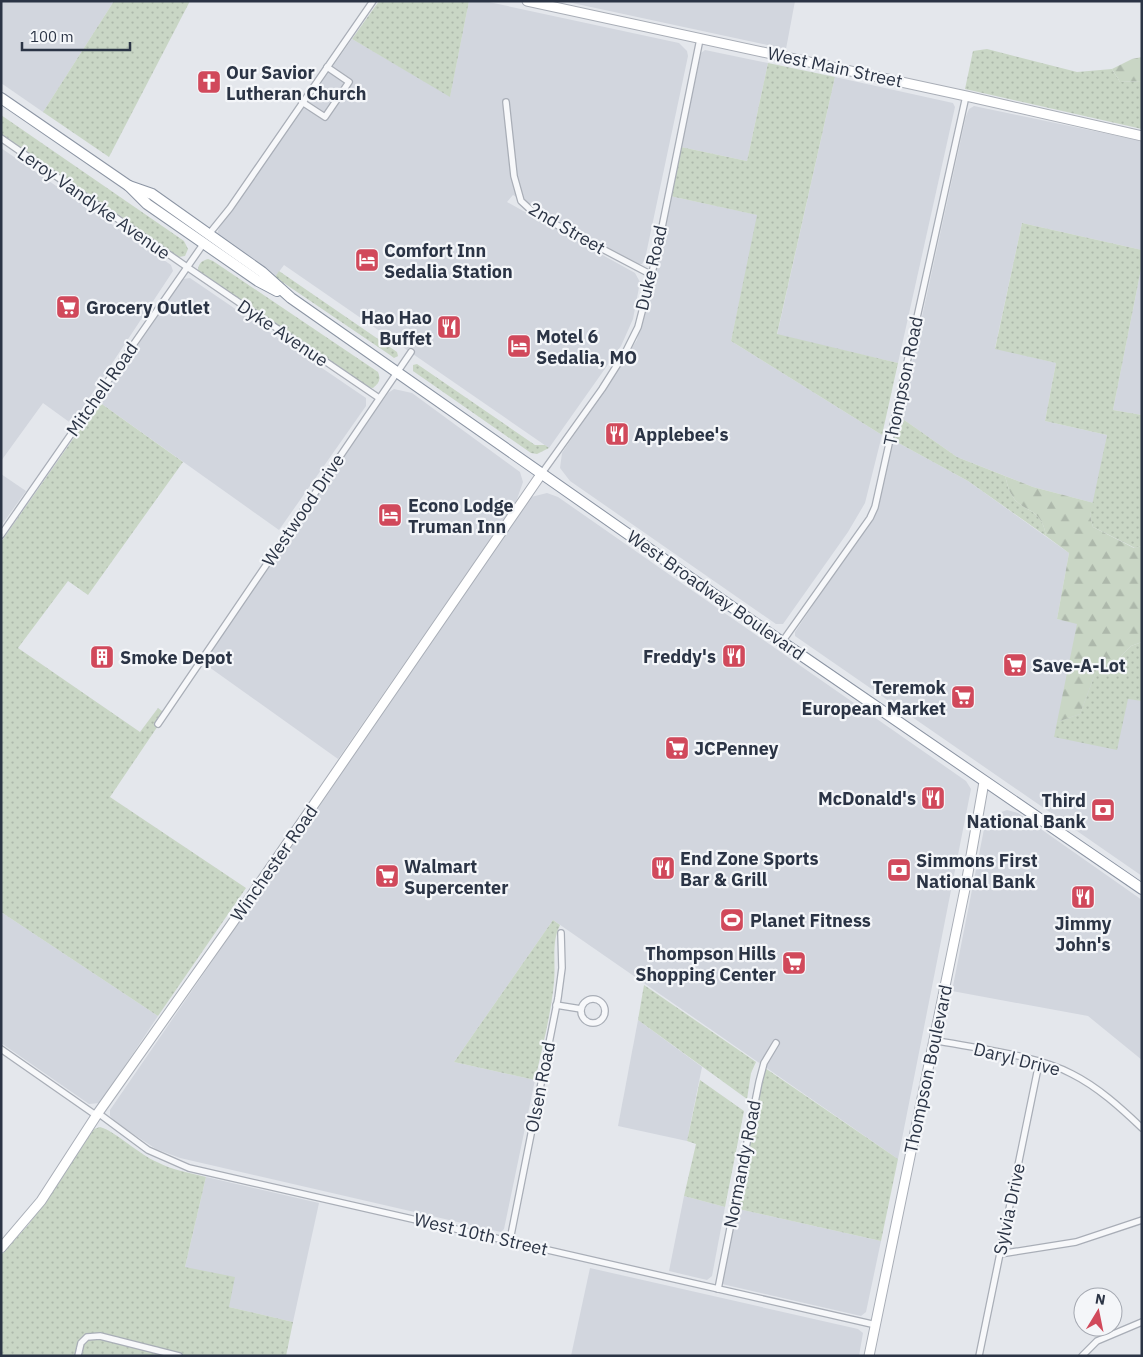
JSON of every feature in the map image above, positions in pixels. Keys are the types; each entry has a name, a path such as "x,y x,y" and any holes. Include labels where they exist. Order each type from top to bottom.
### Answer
{"highway":[{"name":"West Broadway Boulevard","path":"1,98 129,186 147,204 206,239 258,281 291,298 782,642 1142,889"}],"main road":[{"name":"West Main Street","path":"527,1 1142,136"},
{"name":"Winchester Road","path":"1,1248 41,1201 97,1114 231,925 542,473"},
{"name":"Thompson Boulevard","path":"870,1356 984,782"}],"street":[{"name":"Mitchell Road","path":"1,535 373,1"},
{"name":"Duke Road","path":"542,473 626,351 638,327 700,39"},
{"path":"302,102 325,117 349,82 327,66"},
{"name":"Thompson Road","path":"782,642 870,518 875,507 966,96"},
{"name":"2nd Street","path":"506,102 514,176 521,201 534,213 650,274"},
{"name":"Leroy Vandyke Avenue","path":"1,138 186,268"},
{"name":"Dyke Avenue","path":"186,268 379,398"},
{"name":"Westwood Drive","path":"158,724 411,352"},
{"name":"Olsen Road","path":"510,1240 556,1005 562,968 562,933"},
{"path":"597,999 605,1007 606,1015 600,1022 592,1024 582,1017 581,1009 588,1000 597,999"},
{"path":"556,1005 581,1009"},
{"name":"Daryl Drive","path":"933,1040 1040,1062 1070,1073 1091,1084 1142,1128"},
{"name":"Normandy Road","path":"718,1289 759,1082 764,1063 776,1043"},
{"name":"West 10th Street","path":"1,1049 148,1150 189,1168 876,1325"},
{"name":"Sylvia Drive","path":"980,1356 1040,1062"},
{"path":"1000,1254 1076,1242 1142,1220"},
{"path":"1082,1356 1097,1341 1142,1322"},
{"path":"78,1356 81,1344 87,1337 100,1336 180,1356"}],"shaded area":[{"path":"1,1 114,1 43,112 1,83"},
{"path":"469,1 484,1 679,43 687,51 688,56 645,259 642,264 636,264 513,195 507,202 635,273 640,282 633,319 621,346 549,448 284,265 275,277 221,239 217,234 219,228 352,39 450,96"},
{"path":"563,1 795,1 786,49"},
{"path":"705,50 768,63 747,161 681,147 701,53"},
{"path":"835,77 953,103 955,107 898,363 777,335"},
{"path":"974,106 1142,141 1142,250 1022,223 995,348 1056,363 1045,421 1107,435 1094,503 1033,487 957,457 900,417 966,116 969,109"},
{"path":"1,148 171,265 173,271 72,424 43,403 1,461"},
{"path":"670,196 758,215 731,341 882,435 865,503 848,532 783,624 776,624 570,481 560,468 562,453 637,340"},
{"path":"1142,264 1142,415 1113,410"},
{"path":"190,278 366,398 366,406 279,530 99,402 183,279"},
{"path":"394,389 412,393 520,472 523,482 516,502 338,759 202,662 388,393"},
{"path":"893,440 968,481 1069,553 1057,619 1077,623 1128,698 1142,701 1142,876 795,636 795,632 864,529 875,504"},
{"path":"1,474 26,491 1,526"},
{"path":"547,493 558,497 966,781 971,789 898,1159 553,920 454,1062 535,1080 504,1229 501,1232 180,1158 156,1149 115,1122 110,1116 110,1110 531,497"},
{"path":"1007,810 1018,813 1142,900 1142,1060 1088,1016 952,991 985,824 990,816"},
{"path":"1,912 158,1016 100,1103 89,1104 1,1043"},
{"path":"638,1020 702,1067 687,1141 618,1126"},
{"path":"206,1177 319,1203 293,1322 229,1307 185,1267"},
{"path":"684,1196 725,1207 712,1276 707,1280 669,1271"},
{"path":"734,1208 881,1241 866,1312 861,1316 722,1284 720,1279"},
{"path":"590,1268 858,1329 863,1333 859,1356 571,1356"}],"green space":[{"path":"114,1 190,1 109,157 43,112"},
{"path":"379,1 469,1 450,97 352,39"},
{"path":"987,49 1077,72 1112,69 1120,82 1142,81 1142,129 965,89 973,51"},
{"path":"1142,57 1142,81 1120,82 1112,69 1132,59"},
{"path":"768,63 835,77 777,334 898,363 882,435 731,341 757,215 670,196 681,147 747,161"},
{"path":"1,115 184,241 188,249 185,256 179,257 171,254 1,136"},
{"path":"1022,223 1142,250 1142,264 1113,410 1142,415 1142,546 1135,548 1093,527 1090,515 1107,435 1045,421 1056,363 995,349"},
{"path":"208,259 378,372 378,383 373,388 366,387 198,271 200,263"},
{"path":"279,271 397,352 398,356 394,358 275,277"},
{"path":"417,364 535,445 545,445 549,448 537,454 531,453 413,371 413,365"},
{"path":"99,402 183,462 88,595 68,581 18,648 140,732 158,708 166,714 110,797 246,888 158,1016 1,912 1,542"},
{"path":"900,417 957,457 1005,476 1016,501 1040,519 1046,536 968,481 893,440"},
{"path":"1005,476 1033,487 1094,503 1090,515 1093,527 1134,548 1142,546 1142,642 1131,646 1119,658 1097,669 1080,714 1057,722 1077,624 1057,619 1069,553 1046,536 1044,526 1036,515 1016,501"},
{"path":"1142,642 1142,701 1128,699 1117,750 1054,737 1057,722 1080,714 1097,669 1121,656 1131,646"},
{"path":"553,920 560,925 555,946 553,994 535,1080 454,1062"},
{"path":"644,985 756,1062 751,1073 747,1099 638,1020"},
{"path":"765,1068 898,1159 881,1241 734,1208"},
{"path":"700,1080 744,1111 725,1207 684,1196 696,1144 687,1141"},
{"path":"100,1127 113,1133 150,1159 181,1171 206,1177 185,1267 235,1277 229,1307 293,1322 286,1356 1,1356 1,1255 29,1224 94,1129"}],"place":[{"name":"Our Savior Lutheran Church","path":"209,82"},
{"name":"Comfort Inn Sedalia Station","path":"367,260"},
{"name":"Grocery Outlet","path":"68,307"},
{"name":"Hao Hao Buffet","path":"449,327"},
{"name":"Motel 6 Sedalia, MO","path":"519,346"},
{"name":"Applebee's","path":"617,434"},
{"name":"Econo Lodge Truman Inn","path":"390,515"},
{"name":"Freddy's","path":"734,656"},
{"name":"Smoke Depot","path":"102,657"},
{"name":"Save-A-Lot","path":"1015,665"},
{"name":"Teremok European Market","path":"963,697"},
{"name":"JCPenney","path":"677,748"},
{"name":"McDonald's","path":"933,798"},
{"name":"Third National Bank","path":"1103,810"},
{"name":"End Zone Sports Bar & Grill","path":"663,868"},
{"name":"Simmons First National Bank","path":"899,870"},
{"name":"Walmart Supercenter","path":"387,876"},
{"name":"Jimmy John's","path":"1083,897"},
{"name":"Planet Fitness","path":"732,920"},
{"name":"Thompson Hills Shopping Center","path":"794,963"}]}
